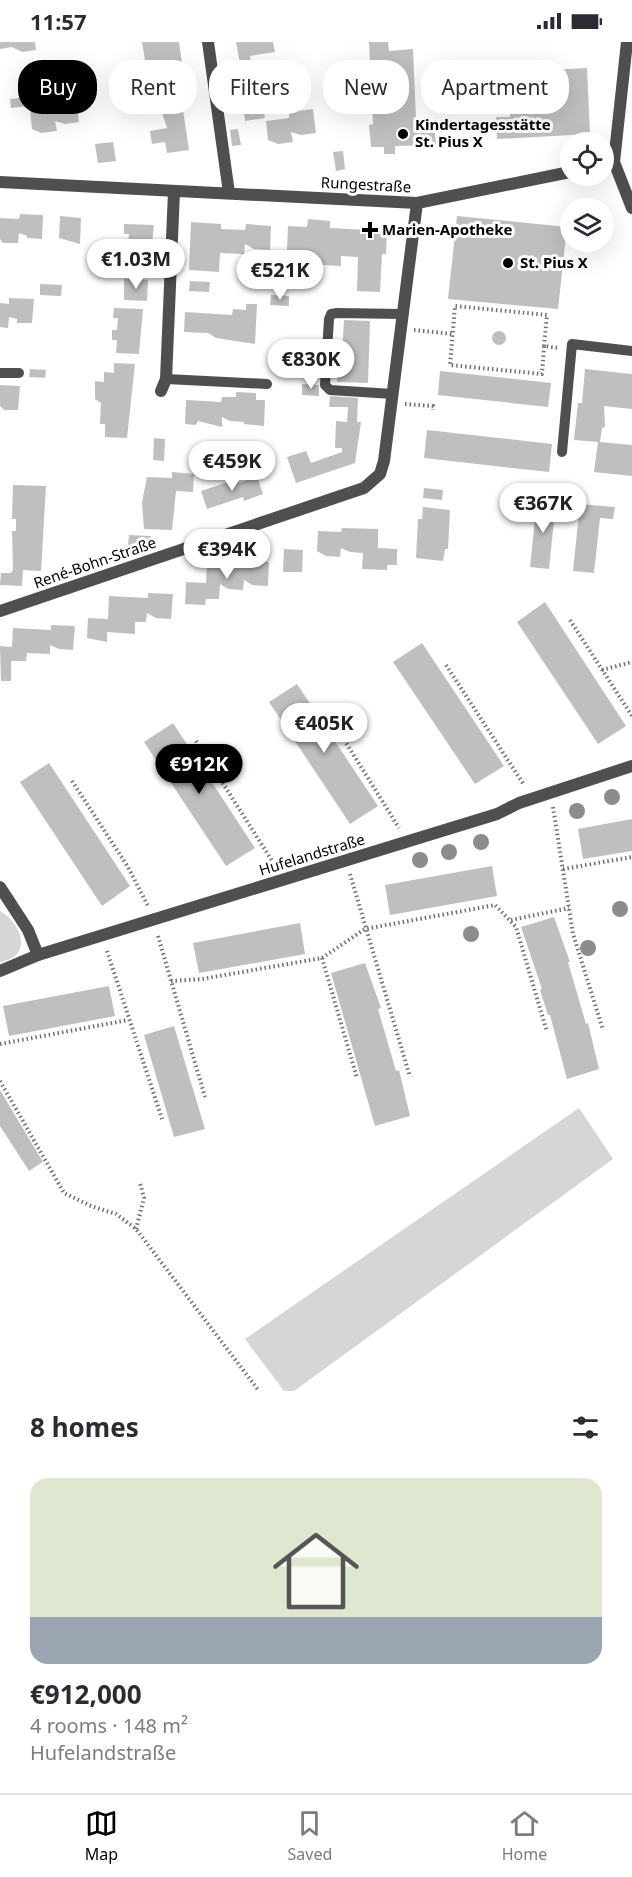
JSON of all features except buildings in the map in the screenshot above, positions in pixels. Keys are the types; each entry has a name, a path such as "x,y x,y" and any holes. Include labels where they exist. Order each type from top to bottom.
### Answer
{"street":[{"path":"208,42 229,193"},
{"path":"614,132 627,42"},
{"path":"614,173 632,208"},
{"name":"Rungestraße","path":"0,182 417,203 560,174"},
{"path":"164,385 174,192"},
{"name":"René-Bohn-Straße","path":"0,611 364,488 380,474 393,394 417,203"},
{"name":"Hufelandstraße","path":"0,970 38,955 497,814 532,799 632,766"},
{"path":"0,887 28,930 38,955"}],"lane":[{"path":"393,394 330,390 325,385 328,319 331,314 337,313 403,314"},
{"path":"562,452 572,344 632,351"},
{"path":"0,372 19,373"},
{"path":"164,385 267,384"}],"path":[{"path":"455,306 547,315 544,346 542,374 450,365 455,306"},
{"path":"416,330 453,333"},
{"path":"544,346 572,349"},
{"path":"407,404 433,406 433,410"},
{"path":"570,620 632,716"},
{"path":"602,670 632,662"},
{"path":"446,665 532,799"},
{"path":"325,709 393,813 406,842"},
{"path":"196,741 284,880"},
{"path":"72,781 128,867 155,919"},
{"path":"553,807 573,934 603,1030"},
{"path":"563,869 632,857"},
{"path":"350,873 411,1077"},
{"path":"171,981 202,979 322,957 365,929 495,905 516,927 547,1032"},
{"path":"511,920 569,908"},
{"path":"158,936 205,1097"},
{"path":"107,951 163,1122"},
{"path":"322,957 357,1078"},
{"path":"0,1044 128,1020"},
{"path":"0,1081 64,1193 116,1214 136,1229 258,1391"},
{"path":"136,1229 144,1198 140,1183"}],"shaded area":[{"path":"0,911 19,931 21,945 14,957 0,963"},
{"path":"579,1108 613,1159 294,1391 284,1391 245,1339"}],"place":[{"name":"Kindertagesstätte St. Pius X","path":"403,134"},
{"name":"Marien-Apotheke","path":"370,230"},
{"name":"St. Pius X","path":"508,263"}]}
